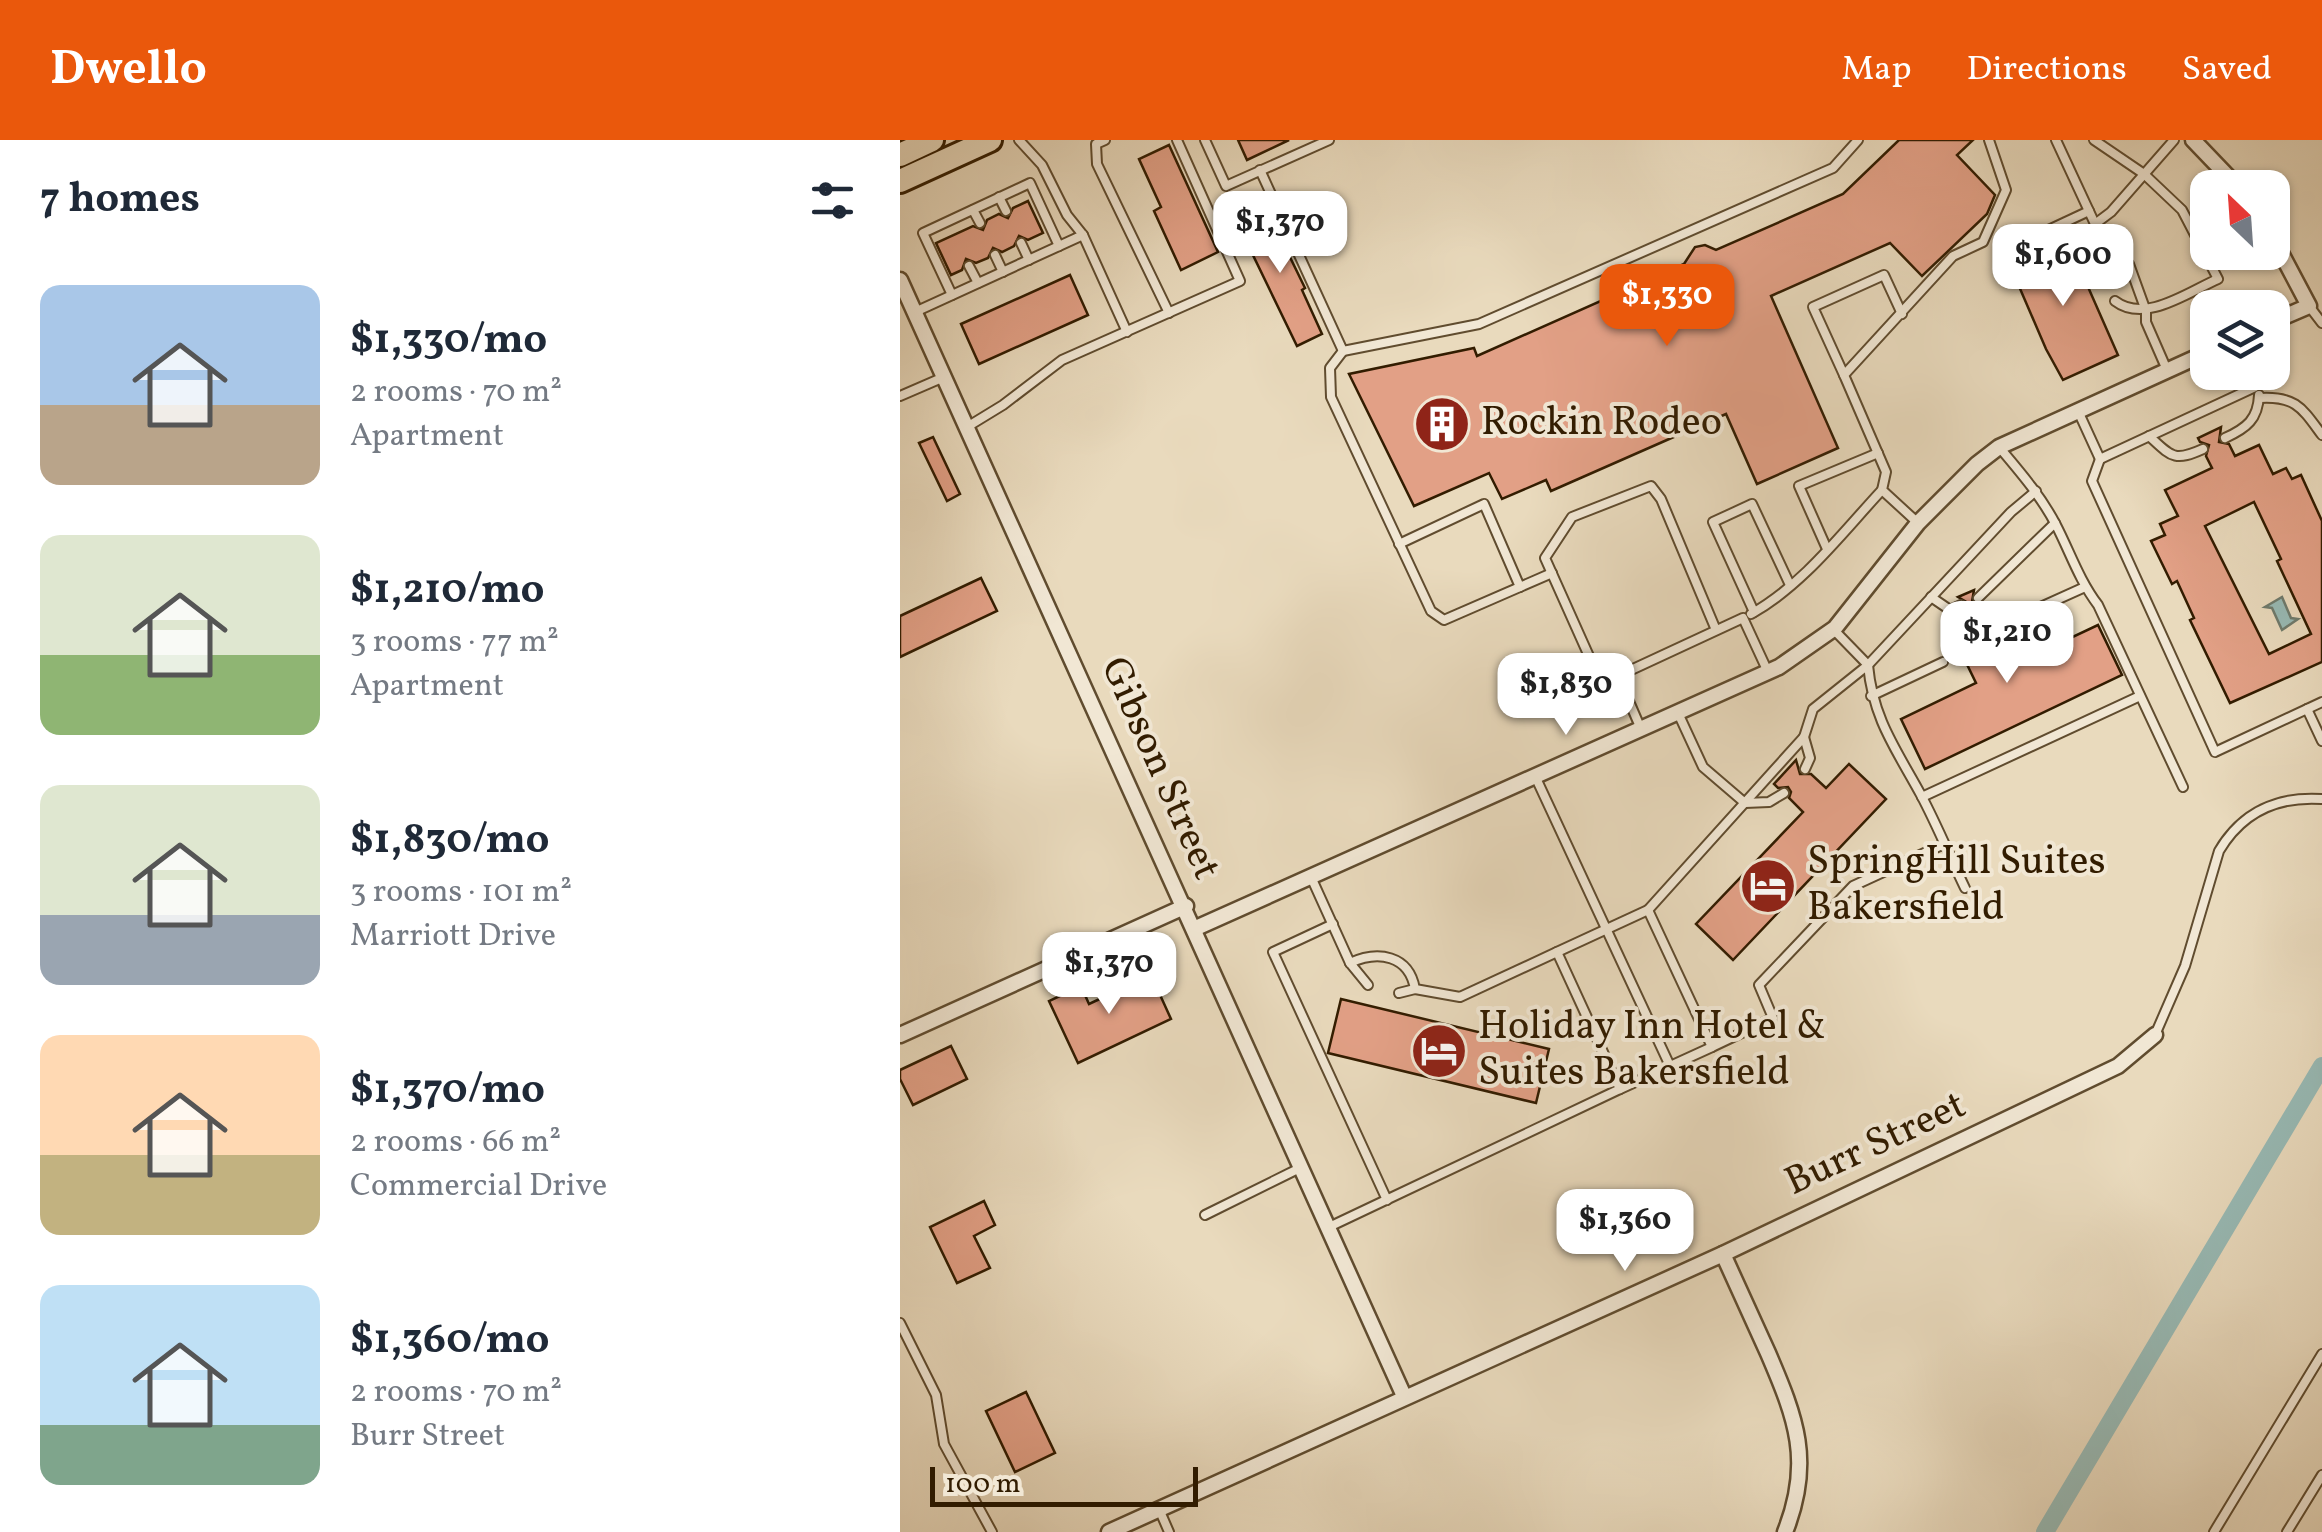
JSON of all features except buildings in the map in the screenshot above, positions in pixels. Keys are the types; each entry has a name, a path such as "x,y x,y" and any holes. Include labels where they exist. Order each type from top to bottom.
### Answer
{"main road":[{"path":"900,154 932,140"},
{"path":"900,180 990,140"}],"street":[{"path":"2194,140 2222,170"},
{"path":"2289,270 2308,306 2290,314"},
{"name":"Gibson Street","path":"900,280 908,305 1196,928 1404,1396"},
{"path":"1196,928 1768,672 1833,629 1918,523 1999,447 2190,360"},
{"path":"900,1034 1186,906"},
{"name":"Burr Street","path":"1109,1532 1723,1254 2118,1066 2155,1034"},
{"path":"1723,1254 1791,1406 1798,1434 1799,1486 1785,1532"}],"lane":[{"path":"1019,140 1042,165 1082,236 1128,332"},
{"path":"1105,140 1096,144 1097,164 1170,313"},
{"path":"967,427 1004,405 1062,360 1240,281 1177,140"},
{"path":"1205,140 1226,186 1328,140"},
{"path":"1552,573 1444,620 1431,611 1331,397 1330,368 1343,351 1479,324 1833,168 1858,140"},
{"path":"1844,375 1953,256 1983,242 2006,190 1988,140"},
{"path":"2056,140 2107,247 2129,264 2146,311 2146,322 2167,370"},
{"path":"2094,140 2144,174 2182,210 2218,279 2146,311 2126,309 2116,301"},
{"path":"2095,224 2111,212 2174,140"},
{"path":"1260,170 1343,351"},
{"path":"952,295 923,232 1030,183 1059,246"},
{"path":"999,198 1006,211"},
{"path":"973,210 980,223"},
{"path":"2029,239 2089,212"},
{"path":"948,221 954,235"},
{"path":"908,305 952,295 1082,236"},
{"path":"1020,243 1029,260"},
{"path":"2103,274 2107,247"},
{"path":"995,255 1003,272"},
{"path":"969,266 978,283"},
{"path":"1716,630 1661,499 1651,486 1572,517 1545,558 1601,683 1618,676 1742,618 1754,612 1790,586 1827,549 1882,490 1886,472 1813,307 1884,275 1902,314"},
{"path":"2308,306 2322,322"},
{"path":"900,396 944,376"},
{"path":"2100,459 2251,390"},
{"path":"2226,438 2247,428 2254,418 2260,398 2256,390"},
{"path":"2260,398 2282,397 2302,408 2322,435"},
{"path":"2078,411 2100,459 2092,481 2215,752 2322,702"},
{"path":"2149,436 2170,456 2182,458 2203,449"},
{"path":"1999,447 2036,491 2055,523 2084,587 2098,604 2182,787"},
{"path":"1827,549 1799,486 1878,453"},
{"path":"1882,490 1918,523"},
{"path":"1399,993 1415,989 1460,996 1648,910 1804,737 1813,709 1868,665 2011,512 2036,491"},
{"path":"1399,544 1484,504 1520,587"},
{"path":"1754,612 1714,522 1752,504 1790,586"},
{"path":"1978,598 2055,523"},
{"path":"2023,615 2084,587"},
{"path":"1931,597 1950,610 1962,605"},
{"path":"1742,618 1768,672"},
{"path":"1833,629 1868,665 1871,696 1894,750 1922,797 1964,888"},
{"path":"1871,696 1942,662"},
{"path":"1618,676 1642,728"},
{"path":"1922,797 2140,696"},
{"path":"2307,709 2322,741"},
{"path":"1678,712 1703,767 1745,803 1769,802 1784,793"},
{"path":"1804,737 1810,758 1805,769"},
{"path":"1535,776 1670,1066"},
{"name":"Burr Street","path":"2155,1034 2185,966 2219,850 2228,834 2250,814 2277,803 2300,798 2322,800"},
{"path":"1329,1227 1773,1018 1759,985 1853,886 1944,844"},
{"path":"1311,876 1350,963 1368,985"},
{"path":"1648,910 1712,1047"},
{"path":"1332,924 1273,952 1387,1200"},
{"path":"1557,952 1620,1089"},
{"path":"1350,963 1368,955 1397,960 1412,974 1415,989"},
{"path":"1205,1216 1302,1167"},
{"path":"900,1323 936,1395 944,1444 992,1532"},
{"path":"2214,1532 2322,1354"},
{"path":"2287,1532 2322,1475"},
{"path":"1158,1509 1169,1532"}],"water":[{"path":"2282,597 2291,618 2298,619 2282,630 2272,608 2265,607"}],"waterway":[{"path":"2045,1532 2322,1066"}],"place":[{"name":"Rockin Rodeo","path":"1442,424"},
{"name":"SpringHill Suites Bakersfield","path":"1768,886"},
{"name":"Holiday Inn Hotel & Suites Bakersfield","path":"1439,1051"}]}
